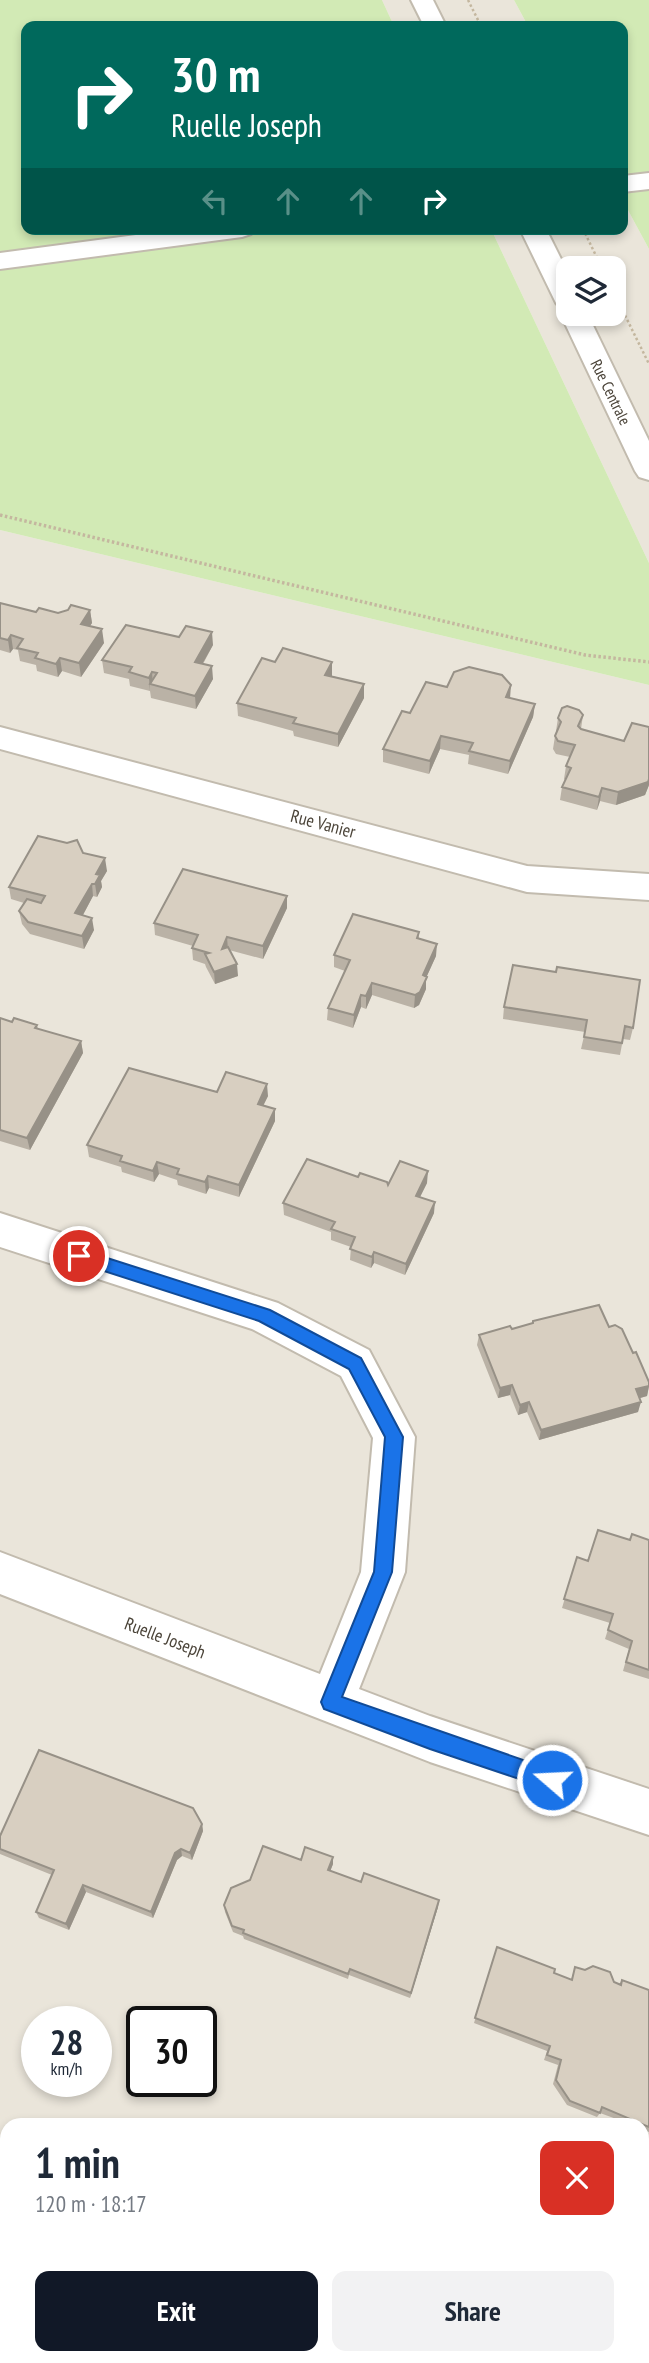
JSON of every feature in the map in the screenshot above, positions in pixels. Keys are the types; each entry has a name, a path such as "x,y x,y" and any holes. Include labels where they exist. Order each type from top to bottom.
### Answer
{"street":[{"path":"422,0 432,21"},
{"path":"628,183 649,181"},
{"path":"0,261 197,235"},
{"path":"536,235 556,276"},
{"name":"Rue Centrale","path":"579,326 649,471"},
{"name":"Rue Vanier","path":"0,738 527,878 649,887"},
{"path":"0,1230 264,1315 355,1363 394,1437 383,1572 331,1702"},
{"name":"Ruelle Joseph","path":"0,1573 430,1740 649,1812"}],"path":[{"path":"468,0 478,21"},
{"path":"586,235 596,256"},
{"path":"626,317 649,364"},
{"path":"0,515 584,654 649,662"}],"shaded area":[{"path":"382,0 514,0 525,21 392,21"},
{"path":"628,210 649,249 649,563 494,235 628,235"},
{"path":"0,530 649,685 649,2118 0,2118"}],"green space":[{"path":"0,0 382,0 392,21 21,21 21,235 494,235 649,563 649,685 0,530"},
{"path":"514,0 649,0 649,249 628,210 628,21 525,21"}],"building":[{"path":"0,603 36,612 39,608 58,613 68,610 71,605 90,610 81,624 102,629 79,663 60,658 56,664 35,658 38,653 17,648 23,639 11,635 8,640 0,638"},
{"path":"126,625 179,637 186,626 212,632 195,662 212,666 195,696 150,684 157,673 152,672 149,678 129,672 132,667 102,660"},
{"path":"283,648 332,662 325,675 364,684 338,734 293,723 296,718 237,703 262,658 275,662"},
{"path":"469,667 502,675 511,685 506,697 535,704 510,761 469,751 473,743 441,736 430,761 383,749 402,711 410,713 426,682 447,687 454,672"},
{"path":"567,706 579,710 583,715 578,726 581,729 624,741 632,723 649,727 648,782 618,792 602,788 599,797 562,787 571,768 566,766 575,745 558,741 555,736 561,722 558,718 562,708"},
{"path":"38,836 67,843 77,840 83,853 105,858 96,874 100,875 75,913 92,918 82,936 28,922 19,911 27,899 41,903 45,896 9,887"},
{"path":"183,869 287,896 263,946 227,937 222,949 228,947 237,964 214,972 205,954 209,953 192,948 198,935 154,923"},
{"path":"353,914 419,932 417,938 437,944 423,975 427,977 420,992 415,995 372,983 366,996 361,995 354,1015 328,1008 350,960 334,955"},
{"path":"513,965 556,972 557,967 640,980 633,1028 625,1026 622,1043 584,1037 587,1020 504,1007"},
{"path":"0,1018 12,1022 14,1018 37,1025 35,1028 81,1041 27,1138 0,1130"},
{"path":"129,1068 217,1092 226,1072 267,1084 258,1104 275,1109 239,1185 208,1176 205,1182 177,1174 179,1169 157,1162 153,1171 120,1161 122,1156 87,1145"},
{"path":"307,1159 358,1177 360,1173 387,1182 388,1185 400,1161 428,1171 416,1196 435,1202 406,1264 374,1252 372,1257 350,1249 355,1237 331,1229 335,1222 283,1203"},
{"path":"599,1305 609,1327 615,1325 622,1329 633,1353 636,1352 649,1386 636,1389 641,1402 541,1430 529,1402 520,1405 512,1385 500,1388 479,1335 510,1326 512,1329 533,1321"},
{"path":"598,1530 630,1540 632,1534 649,1540 649,1670 626,1662 632,1641 608,1630 613,1614 564,1599 577,1557 588,1561"},
{"path":"39,1750 193,1808 202,1824 190,1853 181,1849 175,1853 151,1912 83,1885 66,1924 36,1912 54,1870 0,1849 0,1836"},
{"path":"263,1846 301,1860 305,1847 333,1857 328,1870 361,1882 364,1873 439,1900 411,1993 350,1969 348,1974 243,1933 244,1930 232,1926 224,1905 231,1888 250,1880"},
{"path":"497,1947 555,1969 554,1973 572,1980 575,1967 585,1970 593,1966 610,1972 614,1982 621,1985 622,1980 649,1990 649,2118 628,2118 602,2107 600,2113 570,2101 556,2080 561,2060 547,2055 550,2046 475,2018"}],"route":[{"path":"79,1256 264,1315 355,1363 394,1437 383,1572 331,1702 430,1740 552,1780"}]}
